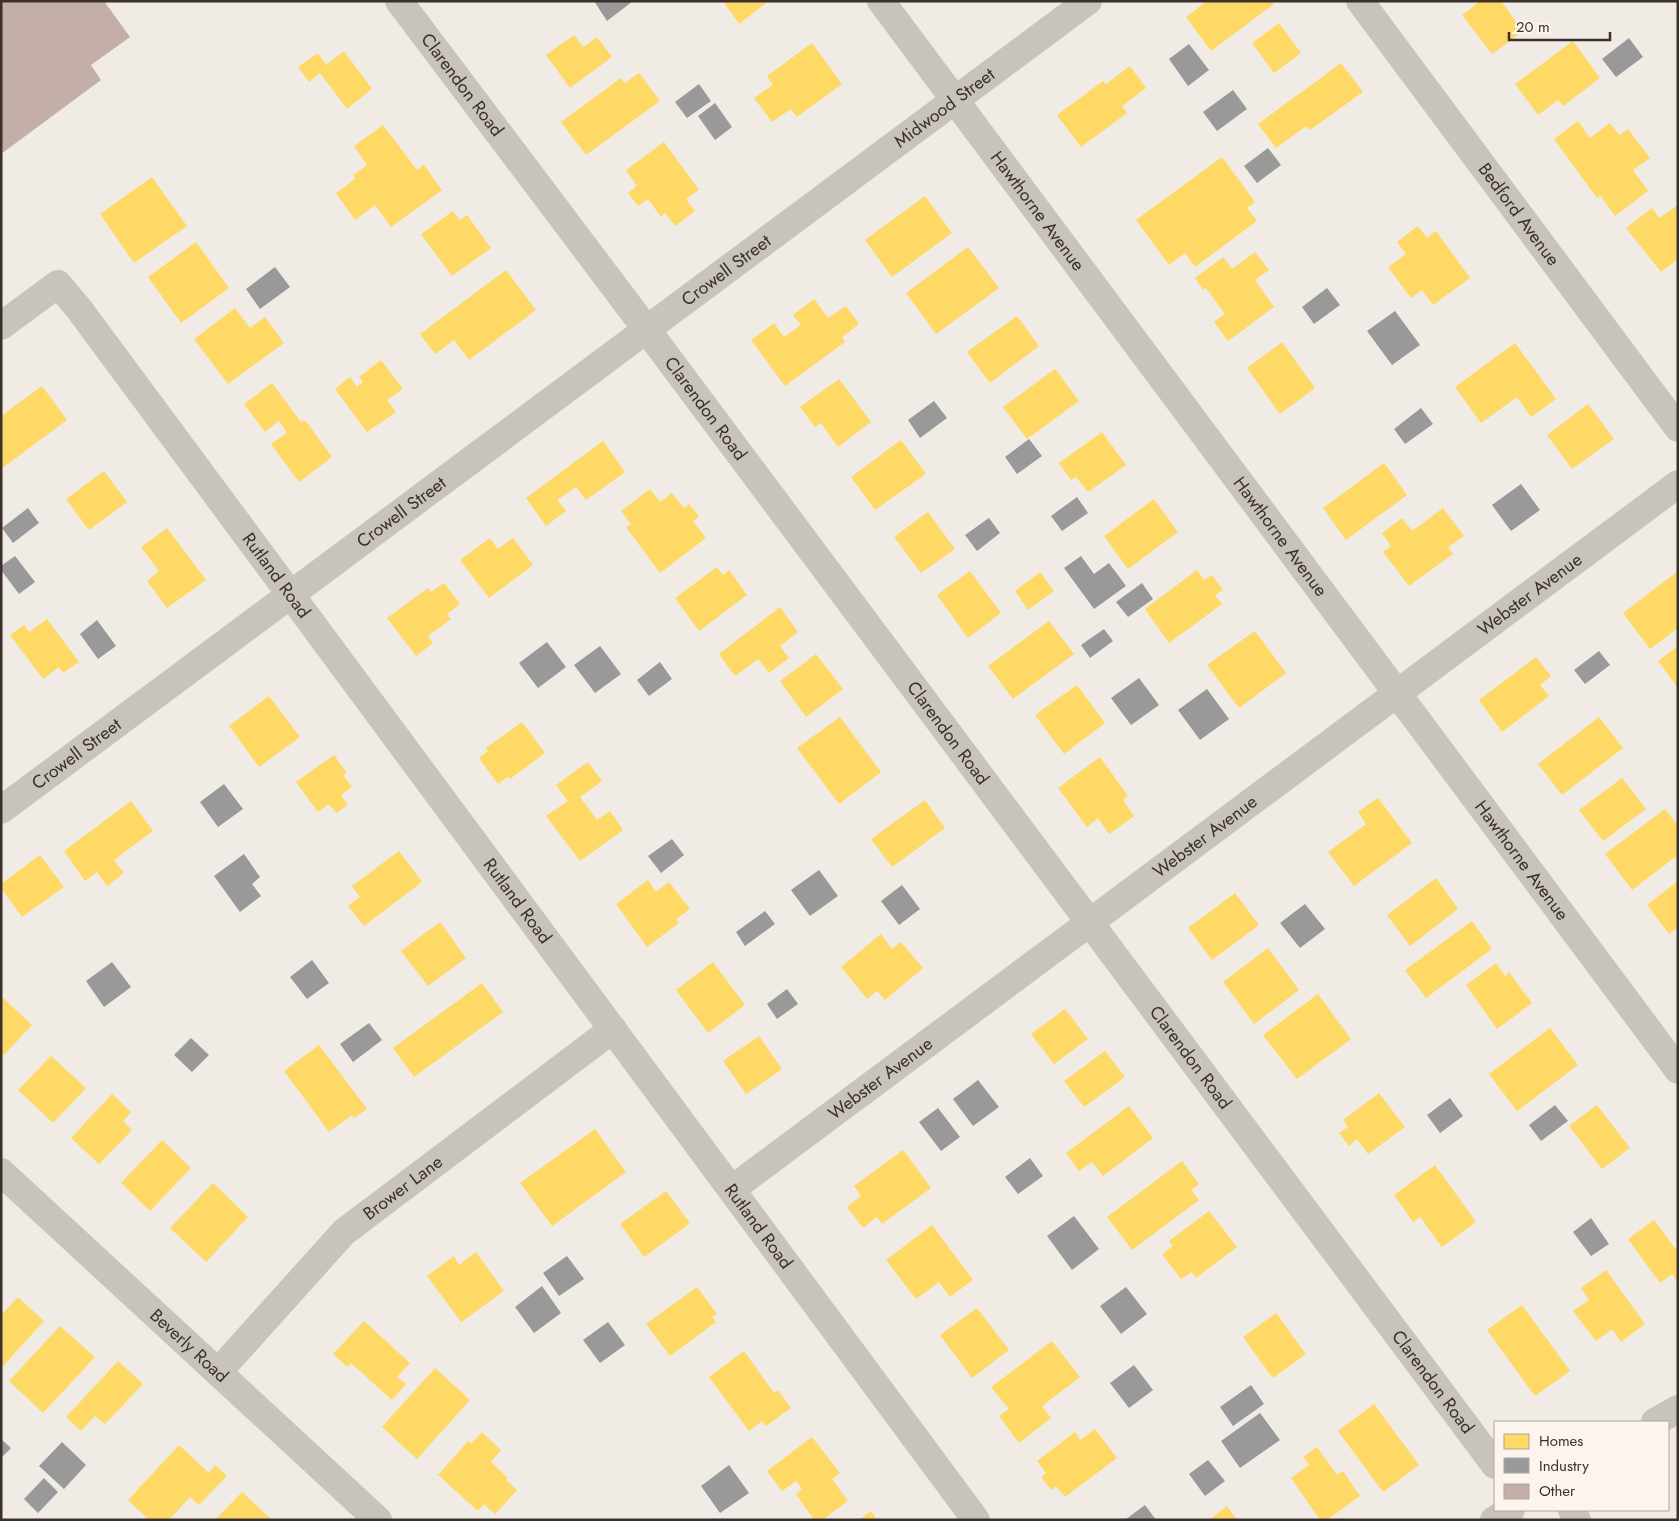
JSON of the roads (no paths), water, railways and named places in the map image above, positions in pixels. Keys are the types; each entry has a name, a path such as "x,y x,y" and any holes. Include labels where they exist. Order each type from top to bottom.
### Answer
{"street":[{"name":"Clarendon Road","path":"399,1 1494,1464"},
{"name":"Hawthorne Avenue","path":"881,1 1678,1070"},
{"name":"Midwood Street","path":"802,214 1088,1"},
{"name":"Bedford Avenue","path":"1360,1 1678,428"},
{"name":"Crowell Street","path":"1,810 802,214"},
{"name":"Rutland Road","path":"1,326 58,284 79,309 976,1520"},
{"name":"Webster Avenue","path":"732,1189 1678,484"},
{"name":"Brower Lane","path":"218,1372 344,1232 613,1029"},
{"name":"Beverly Road","path":"1,1172 378,1520"},
{"path":"1657,1421 1678,1409"},
{"path":"1494,1520 1509,1511"}]}
